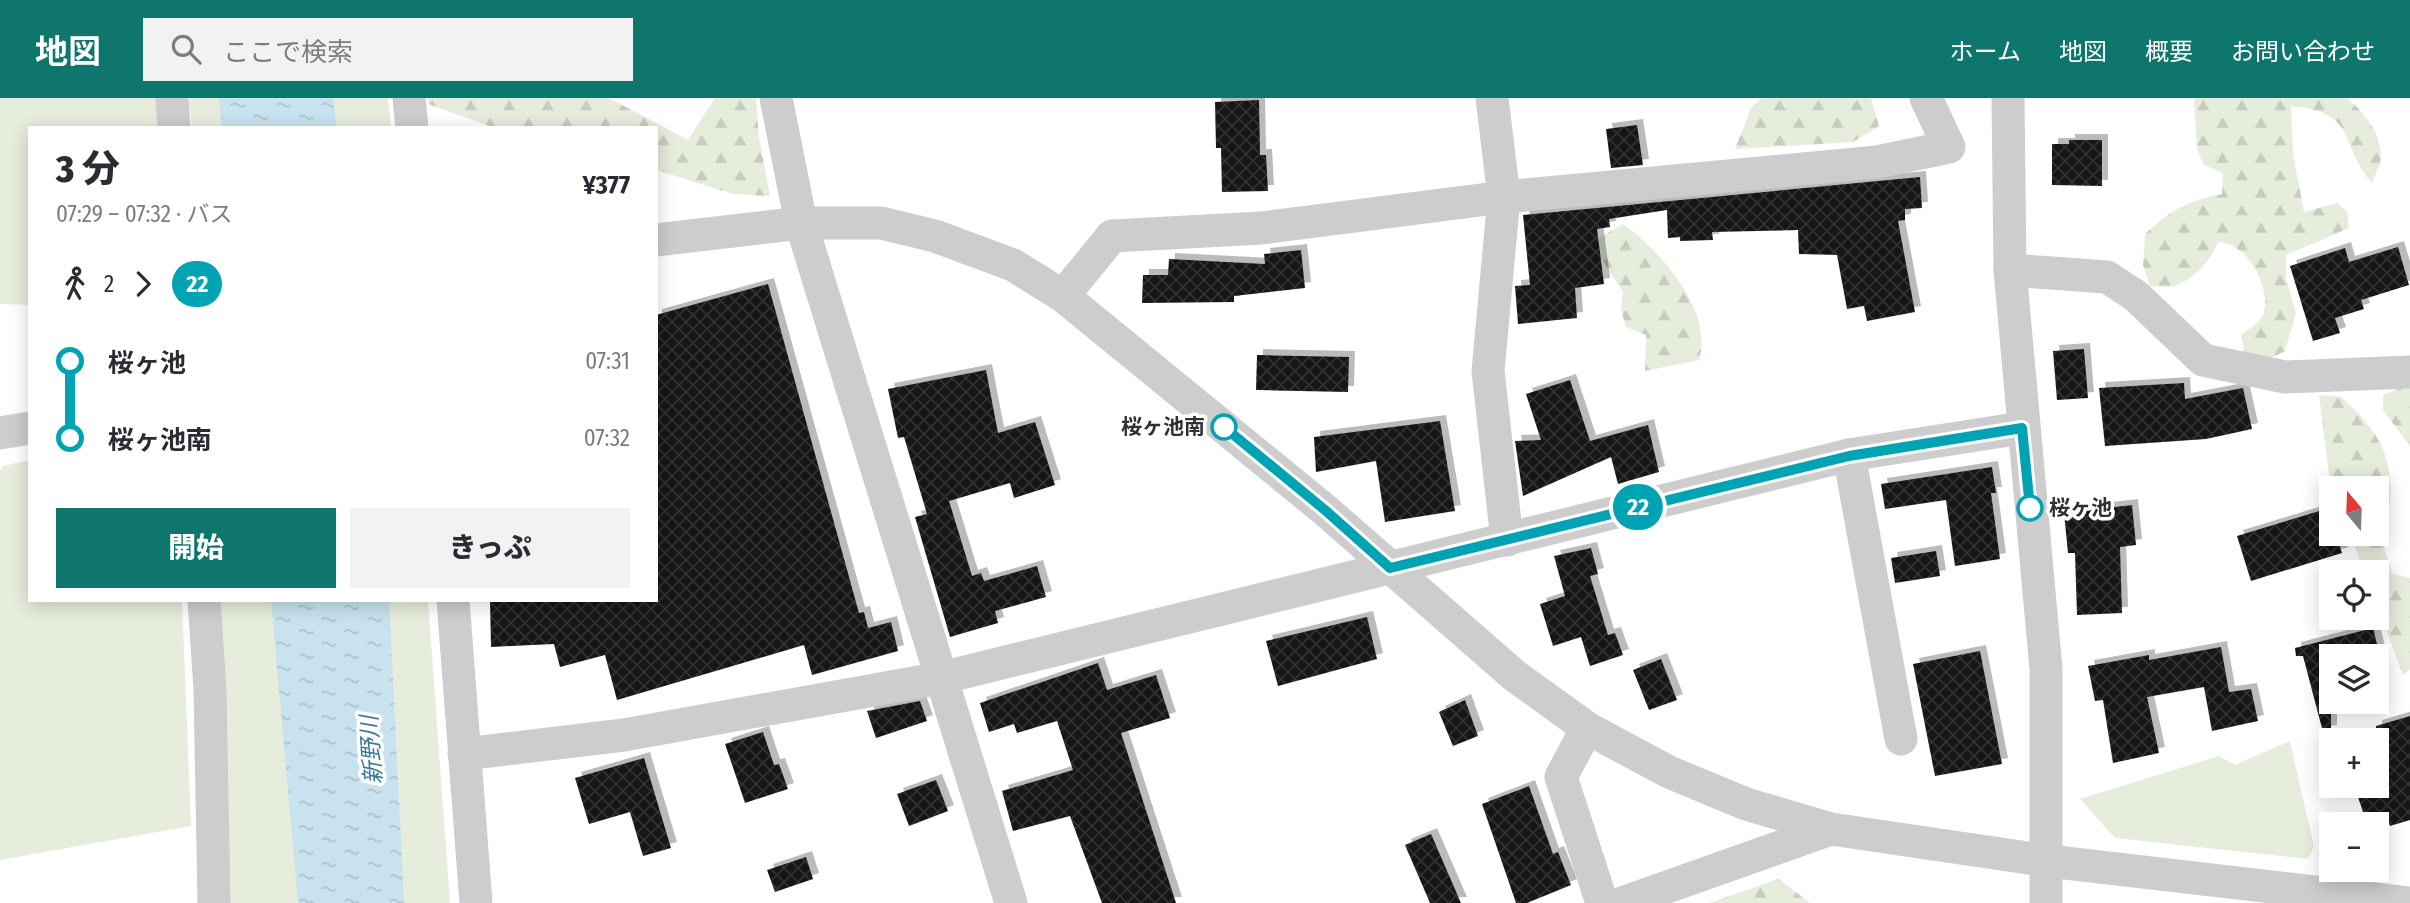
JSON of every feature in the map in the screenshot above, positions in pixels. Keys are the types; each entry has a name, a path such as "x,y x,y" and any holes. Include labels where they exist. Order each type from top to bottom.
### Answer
{"street":[{"path":"172,98 174,126"},
{"path":"409,98 412,126"},
{"path":"776,98 802,223 1011,903"},
{"path":"1492,98 1504,197 1489,371 1507,540"},
{"path":"1063,296 1112,236 1262,228 1504,197 1877,162 1949,147 1926,98"},
{"path":"2008,98 2010,270 2022,428 2046,669 2046,903"},
{"path":"658,240 802,223 881,223 935,236 1013,265 1063,296 1325,510 1515,676 1587,728 1669,772 1746,804 1831,829 2048,861 2410,903"},
{"path":"2010,270 2107,277 2136,296 2203,360 2285,377 2410,372"},
{"path":"0,433 28,428"},
{"path":"464,754 624,734 942,678 1849,456 2022,428"},
{"path":"1849,456 1901,738"},
{"path":"204,602 210,690 214,903"},
{"path":"453,602 476,903"},
{"path":"1587,728 1560,777 1602,903"},
{"path":"1622,903 1831,829"}],"green space":[{"path":"0,98 156,98 159,126 28,126 28,305 0,304"},
{"path":"188,98 388,98 391,126 192,126"},
{"path":"427,98 609,98 688,140 715,98 756,98 759,138 770,196 733,194 658,171 658,126 489,126 428,104"},
{"path":"1761,98 1871,98 1879,126 1853,142 1735,149 1751,108"},
{"path":"2194,98 2347,98 2365,116 2378,139 2381,159 2372,183 2338,123 2313,110 2291,106 2293,154 2304,212 2338,203 2347,212 2349,228 2286,255 2286,278 2296,313 2285,351 2269,359 2246,358 2241,335 2261,319 2265,301 2260,278 2238,249 2218,242 2201,268 2188,279 2171,287 2150,286 2143,265 2145,234 2180,208 2222,194 2223,173 2204,165 2197,150"},
{"path":"1623,224 1653,249 1680,283 1691,302 1699,322 1702,341 1699,360 1645,371 1646,335 1626,327 1621,310 1623,292 1597,252 1599,238"},
{"path":"2410,384 2410,446 2383,410 2383,395"},
{"path":"2319,395 2341,397 2375,434 2387,461 2390,476 2389,507 2389,476 2329,474"},
{"path":"28,460 28,602 182,602 191,826 0,860 0,471 3,466"},
{"path":"2355,546 2384,546 2389,560 2360,560"},
{"path":"2389,561 2393,574 2410,578 2410,669 2403,675 2386,630 2389,630"},
{"path":"217,602 428,602 450,903 218,903"},
{"path":"2290,741 2314,846 2308,859 2115,838 2080,799 2219,756 2235,765"},
{"path":"1779,879 1810,903 1709,903"}],"water":[{"path":"219,98 333,98 337,126 222,126"},
{"name":"新野川","path":"271,602 389,602 404,903 298,903"}],"building":[{"path":"1259,100 1260,155 1266,155 1268,191 1222,192 1221,148 1216,148 1215,102"},
{"path":"1637,125 1643,165 1611,168 1606,129"},
{"path":"2069,140 2102,140 2102,186 2052,185 2052,144 2069,144"},
{"path":"1920,177 1922,208 1905,209 1905,220 1898,221 1915,312 1867,321 1864,306 1847,309 1837,255 1799,254 1798,230 1712,232 1713,240 1680,241 1680,237 1668,238 1667,210 1609,219 1610,227 1597,229 1604,284 1575,288 1577,318 1518,324 1515,286 1530,285 1523,215"},
{"path":"2398,247 2409,285 2361,300 2364,309 2335,318 2340,333 2313,341 2290,266 2345,248 2349,262"},
{"path":"1301,250 1305,288 1234,296 1234,302 1142,303 1143,275 1168,275 1169,259 1265,264 1264,254"},
{"path":"768,284 859,613 864,612 868,628 891,622 898,651 812,675 804,645 617,700 605,655 560,667 554,644 491,647 490,602 658,602 658,314"},
{"path":"2084,349 2088,398 2057,400 2053,351"},
{"path":"1257,355 1349,357 1348,392 1256,390"},
{"path":"986,370 998,433 1035,422 1055,485 1014,498 1010,483 949,501 972,576 981,573 984,581 1037,566 1046,597 995,611 998,623 950,637 915,517 927,514 904,437 898,438 888,389"},
{"path":"1570,380 1590,441 1648,425 1659,472 1618,484 1611,457 1523,496 1515,441 1541,440 1526,394"},
{"path":"2184,383 2185,399 2243,388 2252,429 2206,439 2105,446 2099,388"},
{"path":"1440,421 1455,511 1385,522 1376,461 1316,472 1314,437"},
{"path":"1992,467 1996,493 1991,493 2000,559 1955,566 1946,500 1885,509 1881,484"},
{"path":"2132,505 2136,545 2120,547 2122,613 2077,615 2075,553 2068,553 2064,513"},
{"path":"2319,511 2319,546 2340,546 2342,553 2251,581 2237,536"},
{"path":"1591,548 1598,574 1590,576 1608,635 1615,633 1623,655 1590,666 1581,637 1553,646 1540,604 1565,596 1554,556"},
{"path":"1936,551 1940,576 1895,583 1891,558"},
{"path":"1367,617 1377,659 1278,686 1266,641"},
{"path":"2374,630 2377,644 2319,644 2319,714 2331,714 2331,728 2322,728 2303,656 2296,656 2295,648"},
{"path":"2221,647 2229,692 2251,689 2258,721 2212,731 2204,687 2147,697 2159,753 2113,763 2103,700 2095,701 2088,666 2149,655 2149,660"},
{"path":"1980,651 2002,764 1935,776 1913,664"},
{"path":"1661,659 1677,700 1649,710 1633,670"},
{"path":"1098,663 1107,690 1156,675 1170,718 1121,733 1176,903 1102,903 1070,816 1013,831 1002,791 1073,770 1057,721 1017,733 1014,724 989,732 980,703"},
{"path":"1465,700 1478,736 1453,746 1439,712"},
{"path":"920,701 927,721 876,738 867,711"},
{"path":"2410,716 2410,820 2390,826 2389,812 2363,812 2358,798 2389,798 2389,728 2376,726"},
{"path":"763,732 774,765 779,764 788,789 745,803 725,744"},
{"path":"644,758 671,848 643,856 630,812 589,824 575,778"},
{"path":"936,780 948,811 909,826 897,794"},
{"path":"1529,786 1553,854 1558,852 1571,885 1527,903 1516,903 1482,804"},
{"path":"1431,834 1461,903 1430,903 1405,845"},
{"path":"806,857 813,879 775,892 767,870"}],"bus line":[{"name":"22","path":"1224,427 1325,510 1390,568 1849,456 2022,428 2030,508"}],"place":[{"name":"桜ヶ池南","path":"1224,427"},
{"name":"桜ヶ池","path":"2030,508"}]}
